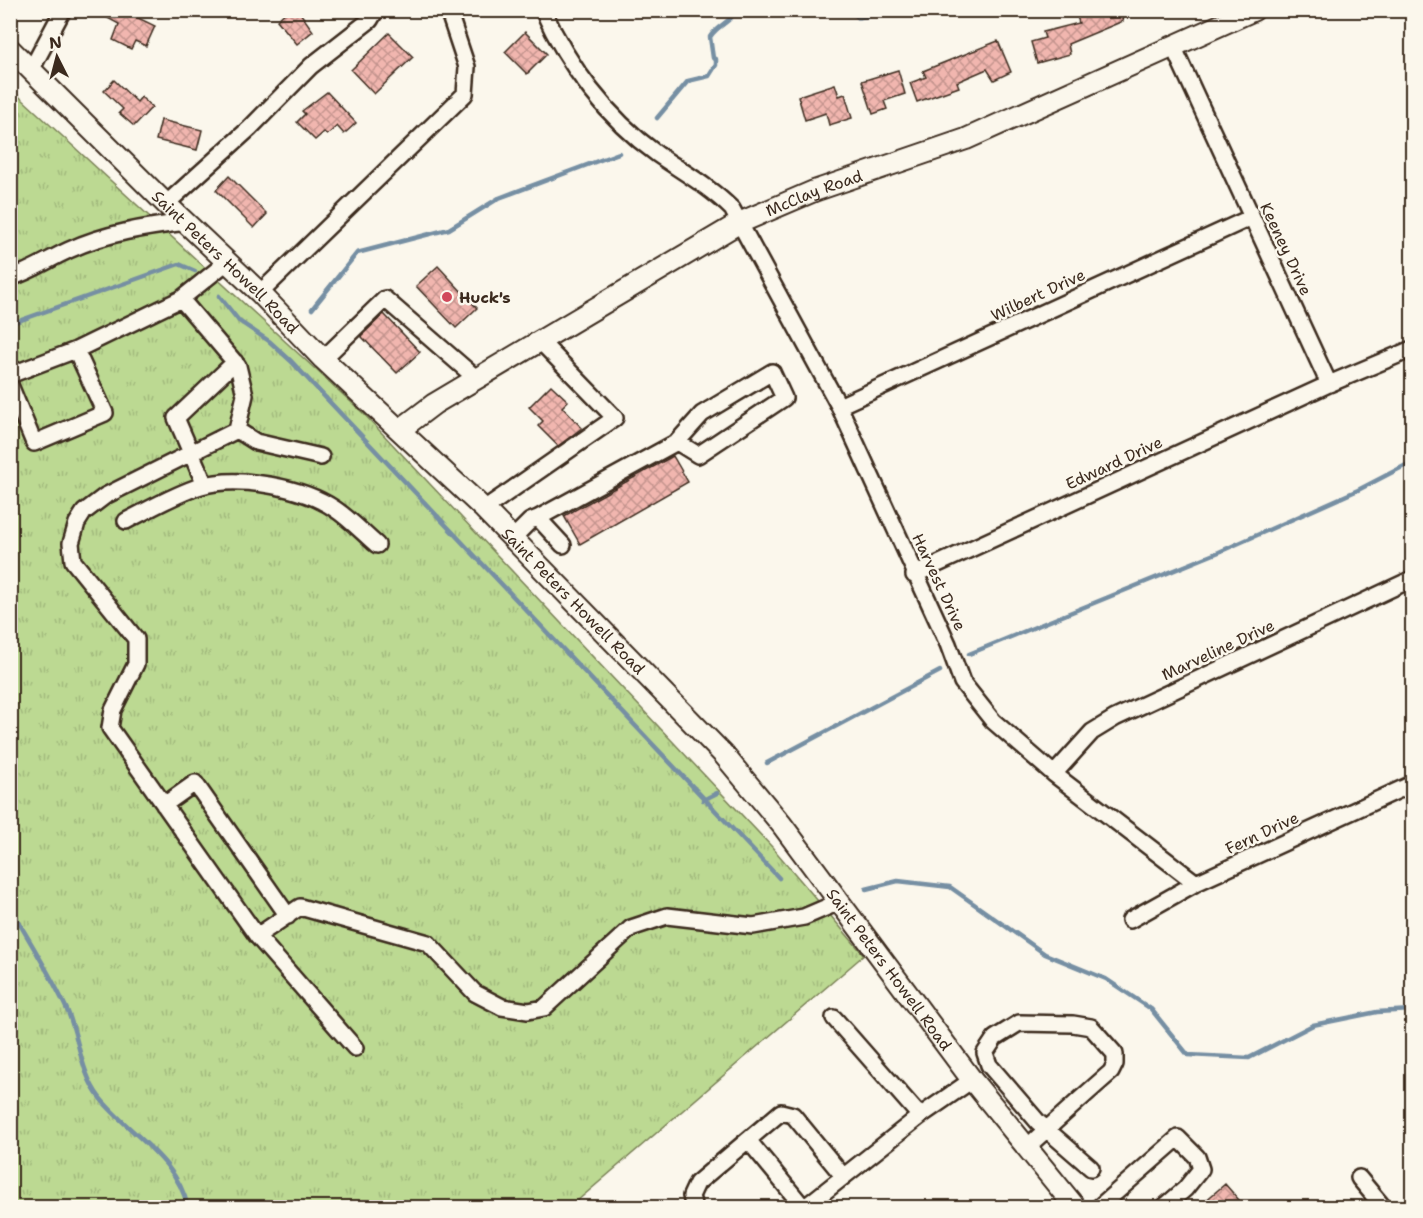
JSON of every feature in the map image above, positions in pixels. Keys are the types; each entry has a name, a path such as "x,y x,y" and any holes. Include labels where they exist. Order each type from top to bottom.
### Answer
{"main road":[{"name":"McClay Road","path":"400,429 434,404 674,259 739,224 814,191 966,139 1254,10"},
{"name":"Saint Peters Howell Road","path":"10,49 166,204 260,293 323,358 484,509 724,756 782,825 972,1080 1076,1208"}],"street":[{"path":"31,70 63,10"},
{"path":"166,204 250,128 311,66 370,20 376,10"},
{"path":"260,293 465,94 467,68 448,10"},
{"name":"Harvest Drive","path":"543,10 573,68 597,96 656,153 716,193 732,209 839,406 948,644 962,682 993,721 1054,774 1196,883"},
{"name":"Keeney Drive","path":"1173,46 1329,384"},
{"name":"Wilbert Drive","path":"839,406 1252,218"},
{"path":"10,278 34,269 68,250 109,235 186,222"},
{"path":"10,375 76,350 181,300 227,262"},
{"path":"323,358 385,299 477,379"},
{"path":"181,300 235,362 245,395 237,430 105,495 84,512 77,523 71,543 73,561 136,639 136,664 112,710 110,729 257,936 355,1048"},
{"path":"484,509 615,418 540,341"},
{"path":"1329,384 1413,349"},
{"path":"10,386 34,443 105,413 76,350"},
{"path":"204,485 176,418 235,362"},
{"path":"512,539 530,521 538,519 677,442 702,414 772,372 784,398 698,455 677,442"},
{"name":"Edward Drive","path":"915,575 1329,384"},
{"path":"237,430 256,442 321,457"},
{"path":"126,521 204,485 224,482 255,483 307,496 334,508 377,545"},
{"path":"538,519 563,545"},
{"name":"Marveline Drive","path":"1054,774 1092,732 1115,718 1413,579"},
{"path":"164,805 195,783 288,916"},
{"name":"Fern Drive","path":"1130,920 1196,883 1413,784"},
{"path":"257,936 300,908 428,943 476,993 502,1007 528,1011 544,1008 631,928 667,916 753,926 804,917 839,902"},
{"path":"834,1018 920,1116"},
{"path":"1026,1148 1047,1129 1111,1072 1115,1064 1115,1054 1091,1027 1073,1024 1018,1023 995,1038 985,1053 989,1065 1038,1122 1047,1129 1091,1168"},
{"path":"748,1140 804,1208 920,1116 972,1080"},
{"path":"694,1208 691,1196 697,1183 781,1112 793,1114 843,1176"},
{"path":"1098,1208 1178,1138 1197,1156 1201,1169 1185,1189 1163,1208"},
{"path":"1359,1178 1384,1208"}],"green space":[{"path":"10,88 363,413 772,847 864,955 570,1207 11,1207"}],"water":[{"path":"848,11 881,11 870,17 858,19"}],"building":[{"path":"93,10 122,10 155,26 146,46 135,41 131,49 113,40 119,24"},
{"path":"288,10 298,10 313,31 297,44 277,20"},
{"path":"1091,10 1119,10 1123,21 1068,44 1070,54 1037,63 1031,42 1045,38 1043,32 1079,23 1077,16"},
{"path":"525,32 547,54 527,74 505,52"},
{"path":"389,33 413,57 374,94 351,70"},
{"path":"998,41 1011,72 994,80 987,69 957,82 959,87 917,102 910,83 926,77 923,71"},
{"path":"898,70 905,94 884,101 887,109 873,114 862,81"},
{"path":"114,80 137,102 141,97 152,107 134,126 119,113 123,109 104,91"},
{"path":"835,84 839,96 845,94 852,118 829,125 826,113 805,120 798,96"},
{"path":"327,92 356,123 344,134 337,126 327,135 324,132 315,140 297,122 305,114 302,111"},
{"path":"161,120 202,130 197,150 156,140"},
{"path":"229,176 267,214 254,228 216,190"},
{"name":"Huck's","path":"438,266 477,308 456,328 416,286"},
{"path":"384,314 420,352 397,373 361,336"},
{"path":"551,385 568,401 562,407 582,428 558,446 538,426 543,421 529,407"},
{"path":"673,456 688,482 580,544 564,516"},
{"path":"1225,1184 1246,1208 1197,1208"}],"waterway":[{"path":"657,118 688,81 709,76 716,65 710,37 731,18 736,10"},
{"path":"312,309 357,253 449,229 499,198 619,153"},
{"path":"10,324 179,264 195,271"},
{"path":"219,296 239,321 269,341 291,361 779,878"},
{"path":"969,654 1219,552 1358,490 1412,462"},
{"path":"767,763 940,671"},
{"path":"703,800 717,793"},
{"path":"866,889 898,881 950,887 1045,954 1106,979 1151,1009 1188,1055 1249,1058 1313,1025 1377,1012 1412,1010"},
{"path":"10,907 62,999 72,1022 84,1067 94,1089 112,1111 163,1161 183,1191 188,1208"}],"place":[{"name":"Huck's","path":"447,297"}]}
